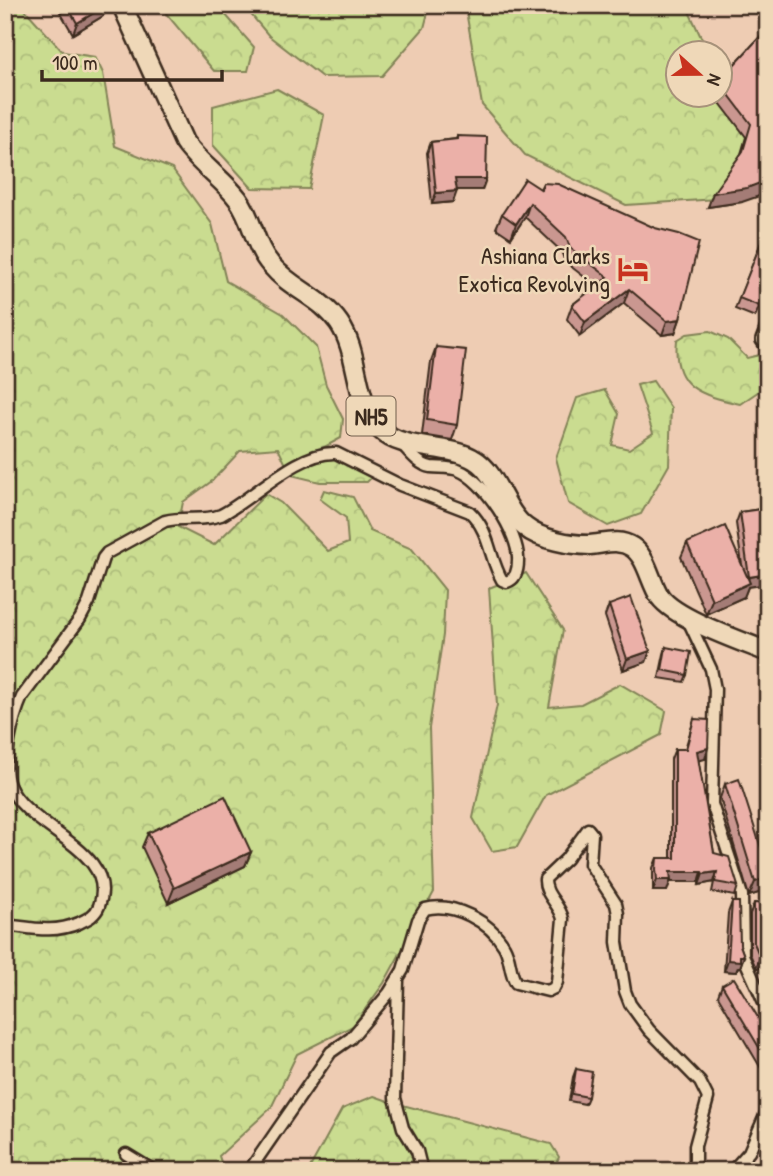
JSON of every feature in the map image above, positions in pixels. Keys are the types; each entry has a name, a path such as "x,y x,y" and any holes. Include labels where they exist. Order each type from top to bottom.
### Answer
{"highway":[{"name":"NH5","path":"122,5 184,142 237,197 269,263 280,275 327,307 341,326 351,346 367,411 381,431 399,442 463,454 482,464 513,514 524,527 535,533 570,543 590,545 619,542 630,545 638,552 660,596 668,605 687,617 768,652"}],"street":[{"path":"768,327 763,340 768,346"},
{"path":"5,925 33,930 68,928 89,918 100,903 102,884 99,871 87,856 40,822 23,806 9,786 5,767 22,696 79,620 89,602 99,565 107,553 164,521 175,518 206,520 221,515 307,458 325,452 336,453 400,485 470,512 479,520 484,530 502,580 512,581 519,557 514,537 483,488 459,470 423,464 399,442"},
{"path":"687,617 711,669 715,689 712,804 742,895 743,956 768,1011"},
{"path":"422,1171 417,1151 404,1128 395,1098 398,979 420,915 427,908 439,906 456,909 471,917 497,937 506,950 516,983 548,991 554,988 557,982 562,919 545,887 545,879 566,859 586,831 590,830 590,864 616,904 621,973 630,1004 649,1030 700,1082 708,1098 695,1146 695,1171"},
{"path":"248,1171 331,1052 351,1038 398,979"},
{"path":"733,1171 749,1152 768,1108"},
{"path":"125,1154 154,1171"}],"green space":[{"path":"5,5 21,5 63,52 95,57 103,73 115,146 172,169 212,224 226,281 283,314 316,347 326,385 343,419 341,438 315,452 347,458 373,476 367,482 320,482 291,475 278,448 240,451 212,481 183,502 178,527 214,545 266,494 281,503 328,551 348,543 346,518 320,499 324,490 353,497 370,531 412,549 445,590 443,635 429,728 434,892 384,983 353,1026 297,1054 271,1108 219,1156 224,1171 5,1171"},
{"path":"159,5 217,5 254,47 248,71 214,71"},
{"path":"243,5 430,5 424,28 382,76 322,77 269,36"},
{"path":"465,5 686,5 701,38 664,38 664,108 734,106 752,144 717,199 626,205 525,155 482,105"},
{"path":"277,89 324,115 309,189 252,188 213,145 213,106"},
{"path":"710,331 728,339 747,358 768,353 768,385 740,404 713,397 692,387 679,369 677,340 687,334"},
{"path":"653,381 671,408 669,465 641,514 608,526 568,503 556,458 577,398 605,390 619,414 612,445 629,449 653,433 637,385"},
{"path":"526,573 563,630 549,707 581,704 620,684 666,711 661,735 546,795 517,847 492,851 473,818 497,705 489,588"},
{"path":"374,1096 551,1144 559,1157 553,1171 426,1171 392,1167 387,1171 308,1171 342,1109"}],"building":[{"path":"67,5 107,5 77,23"},
{"path":"768,28 768,180 747,188 713,193 743,151 751,124 734,102 734,65"},
{"path":"457,136 487,137 486,179 455,179 457,191 436,193 431,142 457,139"},
{"name":"Ashiana Clarks Exotica Revolving","path":"525,179 542,190 543,183 558,184 655,228 699,242 680,319 667,321 629,289 585,322 572,305 608,277 570,248 566,237 530,203 516,224 502,214"},
{"path":"762,240 768,243 768,285 759,306 739,298"},
{"path":"436,347 466,350 457,425 427,420"},
{"path":"768,508 768,574 749,577 740,512"},
{"path":"725,526 750,583 712,600 687,543"},
{"path":"631,597 650,651 627,659 609,605"},
{"path":"666,647 691,652 687,675 662,670"},
{"path":"694,719 709,720 708,748 697,751 714,853 729,857 738,886 715,882 717,872 670,872 671,880 657,880 657,858 675,858 675,749 686,749"},
{"path":"739,779 768,870 768,877 755,882 725,784"},
{"path":"225,796 251,852 174,888 148,833"},
{"path":"732,902 739,902 740,945 744,956 740,956 740,961 728,960"},
{"path":"754,903 768,904 768,957 760,957 754,943"},
{"path":"734,978 768,1034 766,1059 722,985"},
{"path":"576,1069 592,1072 588,1097 572,1094"}],"place":[{"name":"Ashiana Clarks Exotica Revolving","path":"633,269"}]}
